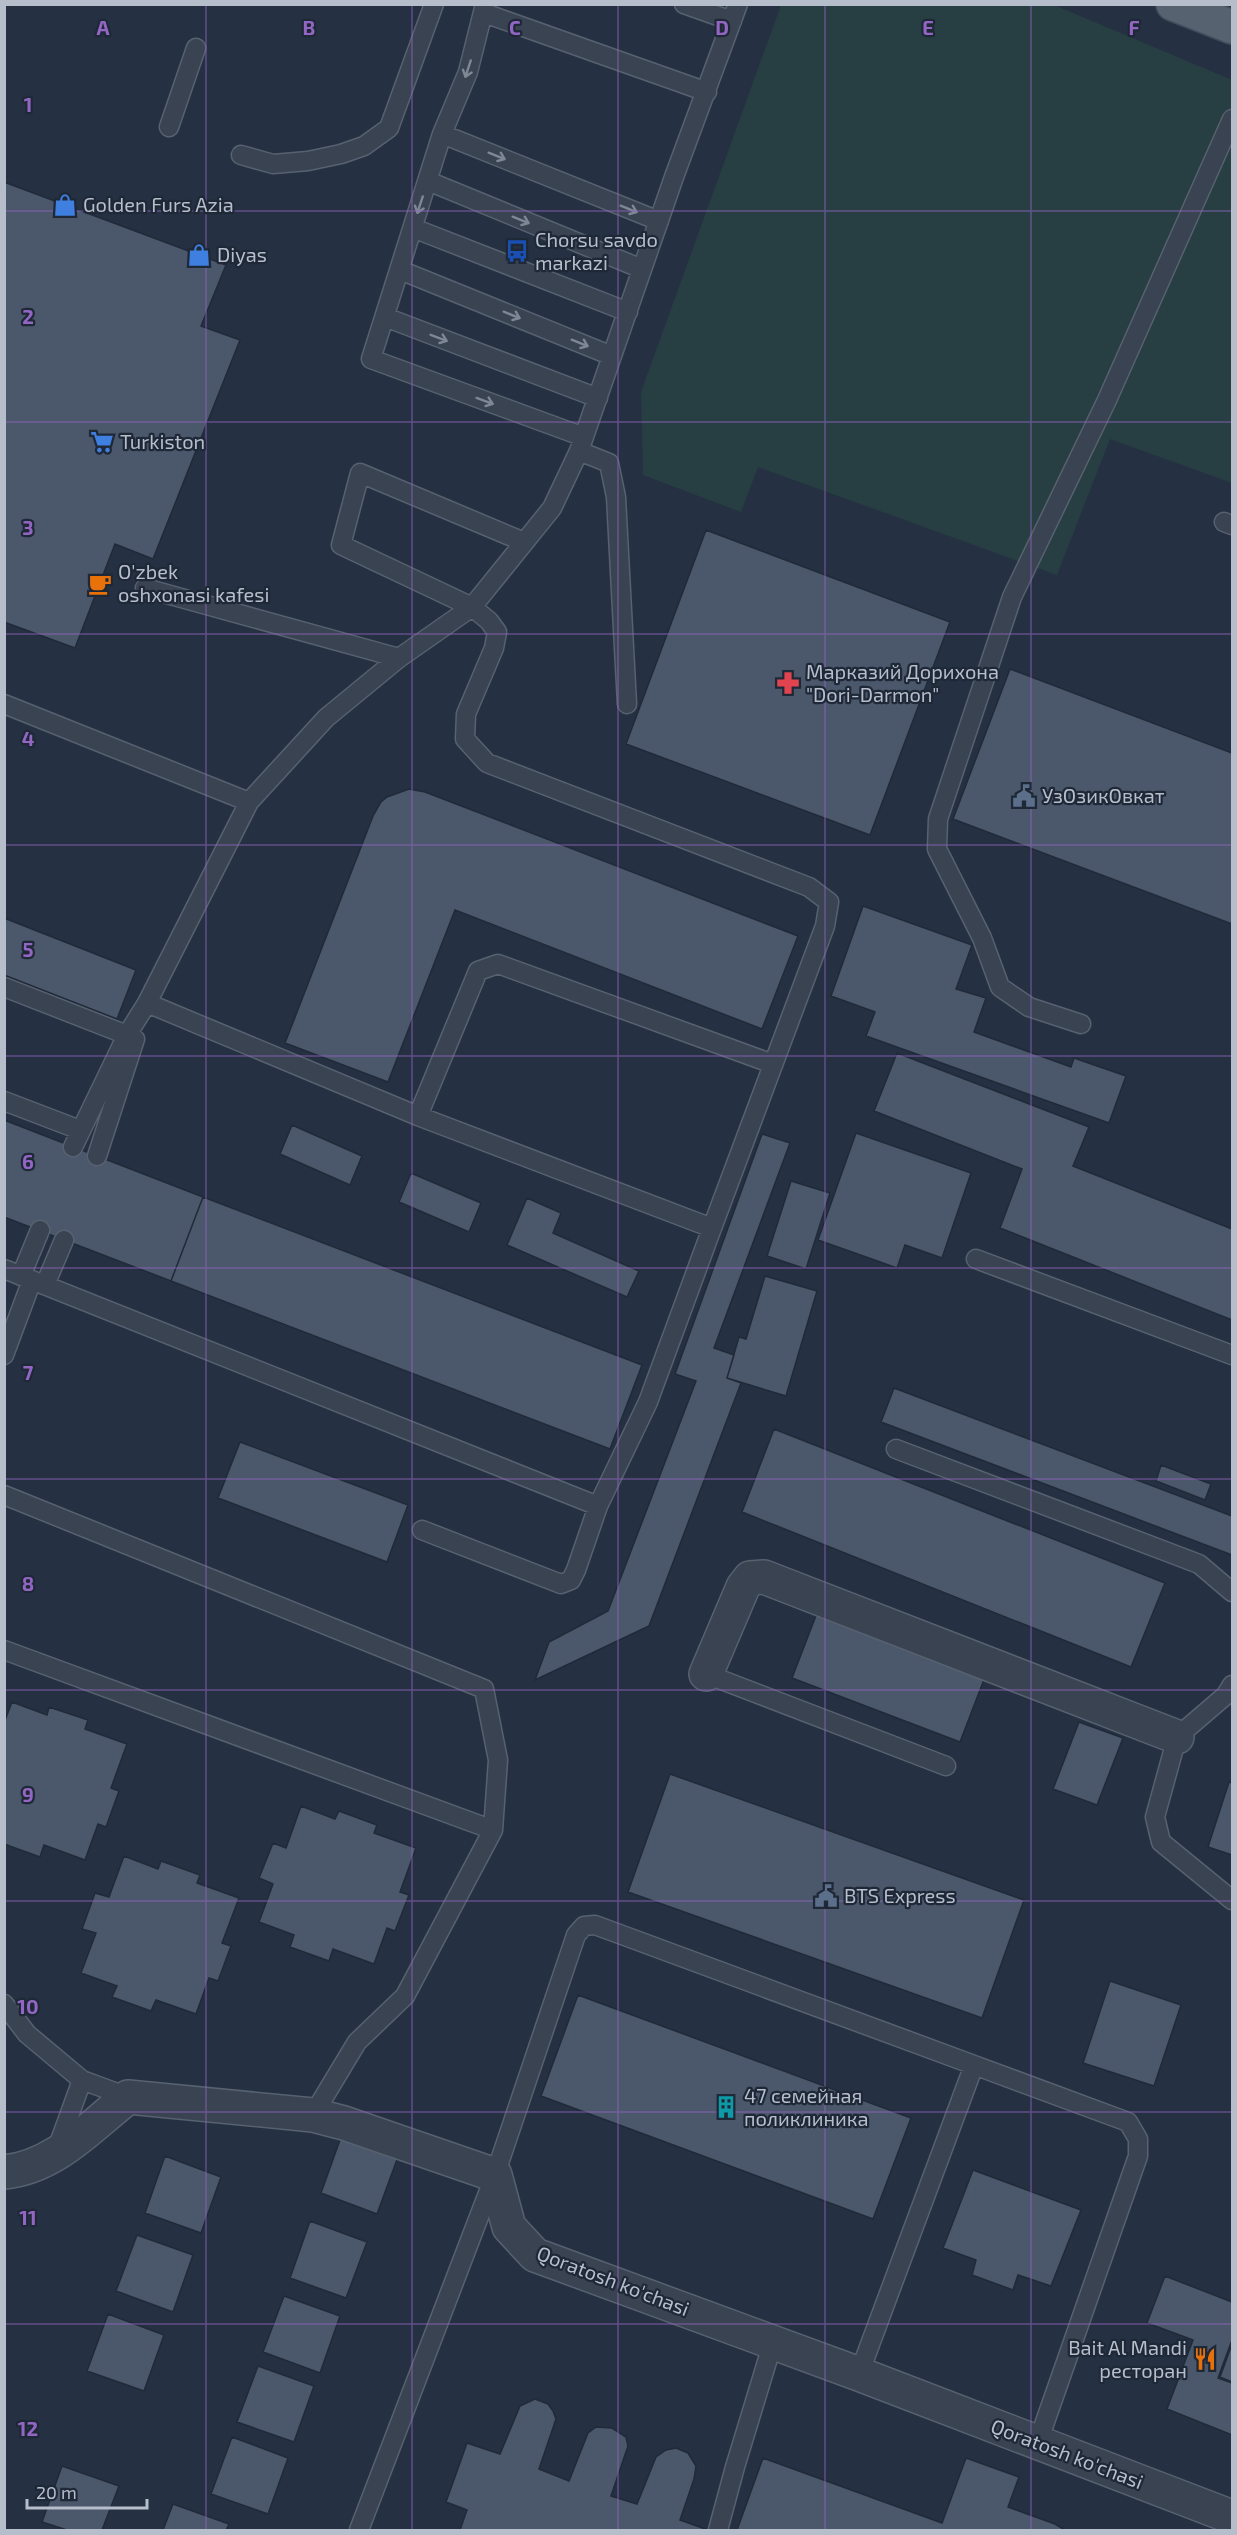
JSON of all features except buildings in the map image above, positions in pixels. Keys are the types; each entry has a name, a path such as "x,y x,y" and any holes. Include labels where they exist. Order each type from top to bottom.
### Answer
{"main road":[{"path":"1173,4 1233,27"}],"street":[{"path":"706,1674 743,1587 750,1578 764,1577 1177,1737"},
{"path":"4,2172 34,2165 55,2156 128,2097 313,2115 344,2123 495,2175"},
{"name":"Qoratosh ko'chasi","path":"495,2175 509,2227 535,2255 859,2374 1233,2517"}],"lane":[{"path":"241,155 273,164 308,161 364,146 389,128 434,4"},
{"path":"4,1101 77,1139 127,1035 147,1003 249,802 326,718 399,658 472,607 552,508 581,444 735,13 684,4"},
{"path":"627,704 616,497 609,464 581,444 371,359 442,134 468,72 484,9 707,93"},
{"path":"169,127 196,48"},
{"path":"1081,1024 1029,1007 1000,987 982,938 937,849 938,819 1012,597 1107,400 1233,119"},
{"path":"442,134 659,221"},
{"path":"428,182 642,269"},
{"path":"413,228 628,312"},
{"path":"400,270 612,356"},
{"path":"385,317 598,398"},
{"path":"422,1530 561,1584 571,1580 598,1506 648,1402 825,926 829,902 808,887 487,763 465,739 466,714 494,648 497,632 489,621 472,607 341,545 360,473 524,542"},
{"path":"145,588 399,658"},
{"path":"4,704 249,802"},
{"path":"418,1116 478,971 498,964 773,1064"},
{"path":"4,987 127,1035"},
{"path":"147,1003 418,1116 712,1228"},
{"path":"97,1156 147,1003"},
{"path":"4,1355 40,1230"},
{"path":"26,1277 64,1239"},
{"path":"976,1259 1233,1355"},
{"path":"26,1277 598,1506"},
{"path":"896,1449 1199,1564 1233,1592"},
{"path":"4,1495 484,1689 498,1760 493,1830 405,1996 357,2042 313,2115"},
{"path":"4,1650 493,1830"},
{"path":"706,1674 946,1766"},
{"path":"1233,1685 1226,1695 1177,1737 1155,1817 1161,1842 1233,1900"},
{"path":"359,2530 495,2175 576,1935 584,1926 595,1925 1128,2122 1138,2139 1138,2156 1038,2442"},
{"path":"4,2004 27,2034 82,2080 128,2097"},
{"path":"859,2374 974,2065"},
{"path":"55,2156 82,2080"},
{"path":"718,2530 773,2342"}],"green space":[{"path":"781,5 1054,5 1232,80 1232,483 1110,439 1057,575 758,467 741,512 643,475 641,392"}],"place":[{"name":"Golden Furs Azia","path":"65,205"},
{"name":"Chorsu savdo markazi","path":"517,251"},
{"name":"Diyas","path":"199,255"},
{"name":"Turkiston","path":"102,442"},
{"name":"O'zbek oshxonasi kafesi","path":"100,584"},
{"name":"Марказий Дорихона \"Dori-Darmon\"","path":"788,683"},
{"name":"УзОзикОвкат","path":"1024,796"},
{"name":"BTS Express","path":"826,1896"},
{"name":"47 семейная поликлиника","path":"726,2107"},
{"name":"Bait Al Mandi ресторан","path":"1205,2359"}]}
